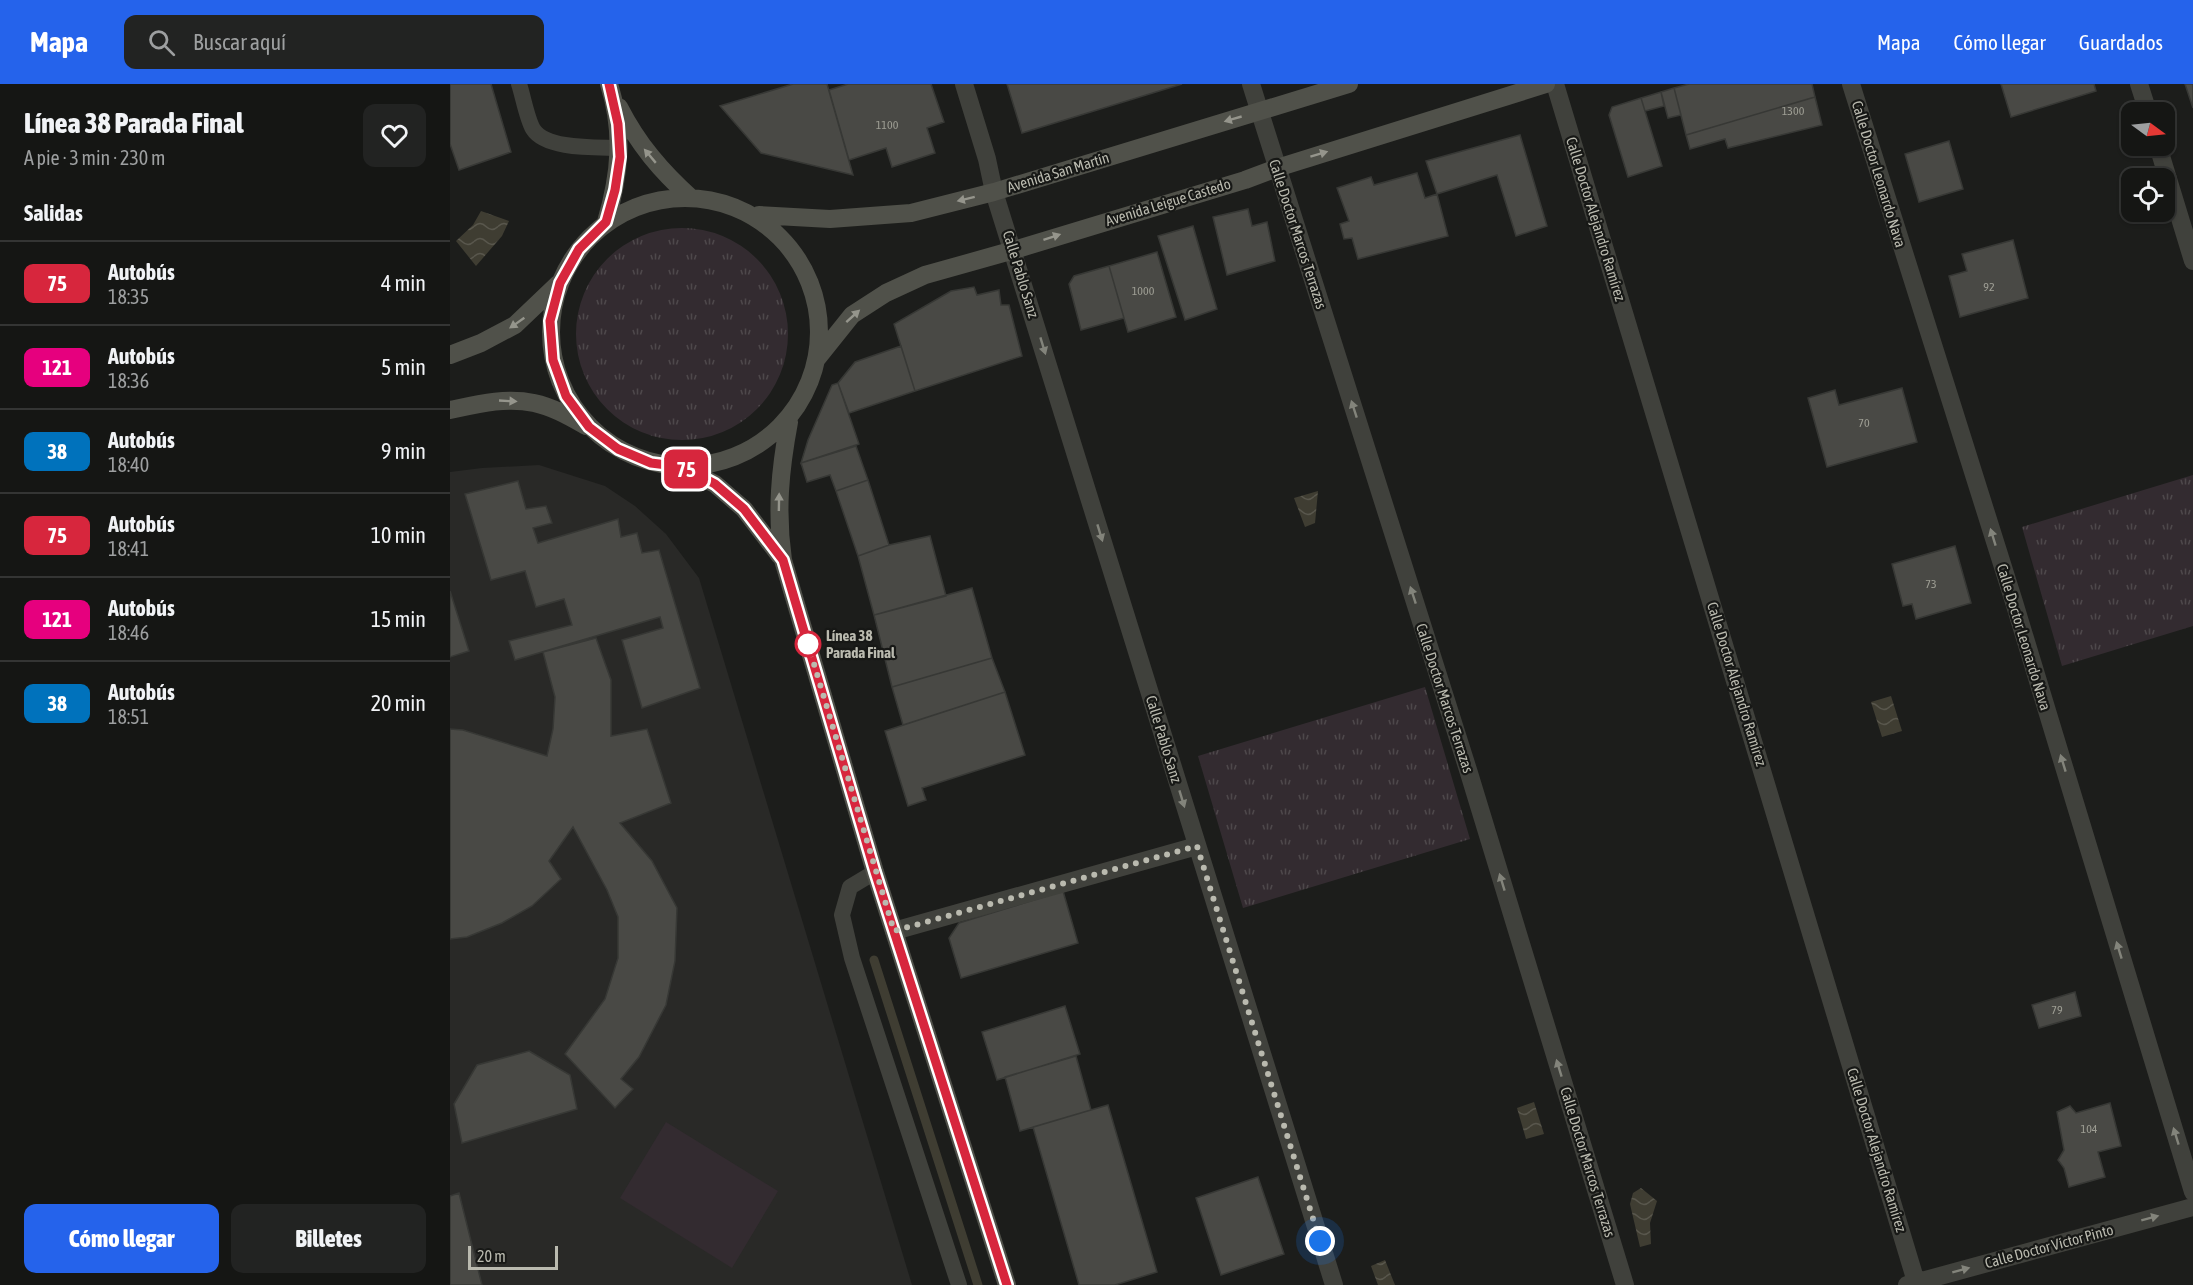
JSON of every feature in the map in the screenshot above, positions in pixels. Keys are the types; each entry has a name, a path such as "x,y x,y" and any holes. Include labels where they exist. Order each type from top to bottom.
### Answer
{"main road":[{"name":"Avenida San Martín","path":"759,216 830,219 911,213 994,192 1349,84"},
{"name":"Avenida Leigue Castedo","path":"816,360 852,315 886,293 925,275 1245,180 1546,84"},
{"path":"606,222 615,190 619,148 618,124 610,88"},
{"path":"610,88 644,150 691,198"},
{"path":"589,427 566,396 553,360 550,321 560,283 579,249 606,222 633,207 662,199 691,198 716,202 759,216 786,244 803,270 814,298 818,330 816,360 804,394 789,422 778,497 778,529 783,560 875,872 1007,1285"},
{"path":"450,355 481,343 515,325 560,283"},
{"path":"450,410 495,401 534,403 554,409 589,427 618,449 651,463 683,467 711,466 738,458 789,422"},
{"path":"683,467 715,484 744,509 783,560"}],"street":[{"name":"Calle Pablo Sanz","path":"964,84 987,159 994,192 1014,250 1334,1285"},
{"name":"Calle Doctor Marcos Terrazas","path":"1251,84 1469,773 1625,1285"},
{"name":"Calle Doctor Alejandro Ramírez","path":"1555,84 1913,1284"},
{"name":"Calle Doctor Leonardo Nava","path":"1851,84 2014,602 2193,1192"},
{"path":"2139,84 2145,102"},
{"path":"2161,156 2193,261"},
{"path":"894,931 1197,846"},
{"name":"Calle Doctor Víctor Pinto","path":"1913,1284 2193,1207"}],"lane":[{"path":"519,84 534,130 545,138 562,146 619,148"},
{"path":"875,872 850,887 842,915 852,958 959,1285"}],"shaded area":[{"path":"539,465 605,486 635,506 666,534 699,578 912,1285 450,1285 450,472"}],"green space":[{"path":"682,228 703,230 722,236 741,246 757,259 770,275 780,294 786,313 788,334 786,355 780,374 770,393 757,409 741,422 722,432 703,438 682,440 661,438 642,432 623,422 607,409 594,393 584,374 578,355 576,334 578,313 584,294 594,275 607,259 623,246 642,236 661,230"},
{"path":"2193,475 2193,626 2062,666 2022,527"},
{"path":"1425,687 1470,839 1243,908 1198,756"},
{"path":"666,1122 778,1191 732,1268 620,1198"}],"water":[{"path":"481,211 509,221 502,236 476,266 456,241 473,225"},
{"path":"1318,491 1315,523 1305,527 1294,498"},
{"path":"1891,696 1902,731 1882,737 1871,702"},
{"path":"1534,1102 1544,1134 1526,1139 1517,1108"},
{"path":"1641,1188 1657,1201 1650,1223 1651,1244 1640,1247 1630,1204 1633,1193"},
{"path":"1385,1260 1395,1285 1378,1285 1371,1266"}],"building":[{"path":"450,84 491,84 511,152 459,170 450,144"},
{"path":"793,84 827,84 853,175 761,153 720,106"},
{"path":"848,84 931,84 944,122 927,128 935,153 892,167 886,148 849,160 829,90"},
{"path":"1007,84 1182,84 1022,133"},
{"path":"1689,84 1812,84 1815,97 1686,135 1674,88"},
{"path":"2001,84 2094,84 2096,91 2011,117"},
{"path":"2185,84 2193,84 2193,108"},
{"path":"1674,88 1681,115 1668,118 1661,92"},
{"path":"1661,92 1664,106 1645,111 1641,98"},
{"path":"1815,97 1822,125 1728,148 1725,139 1690,149 1686,135"},
{"path":"1641,98 1662,166 1628,177 1609,115 1612,107"},
{"path":"1520,135 1547,226 1516,236 1497,175 1437,194 1426,161"},
{"path":"1949,141 1963,189 1919,202 1905,154"},
{"path":"1417,173 1425,198 1437,194 1448,236 1358,259 1352,238 1344,239 1340,224 1349,221 1337,188 1371,177 1374,185"},
{"path":"1248,209 1252,226 1267,222 1275,261 1227,275 1213,217"},
{"path":"1193,226 1217,309 1185,320 1158,236"},
{"path":"2013,240 2028,298 1960,317 1949,276 1967,271 1962,254"},
{"path":"1157,252 1176,317 1128,332 1109,266"},
{"path":"1109,266 1124,318 1081,330 1069,284 1074,276"},
{"path":"974,287 977,295 999,290 1001,305 1009,305 1022,356 915,391 894,324 951,291"},
{"path":"901,346 915,391 849,413 838,383 855,362"},
{"path":"838,383 859,444 801,463 808,440 832,385"},
{"path":"1902,388 1917,442 1827,467 1808,398 1835,390 1839,405"},
{"path":"856,446 868,480 836,491 830,475 807,482 801,463"},
{"path":"868,480 889,545 858,556 836,491"},
{"path":"518,481 526,509 546,506 552,523 533,528 538,543 618,519 621,537 637,533 642,553 659,550 700,688 642,708 622,640 663,628 660,617 515,660 509,641 572,625 564,599 536,607 525,571 491,580 465,494"},
{"path":"930,536 946,596 874,615 858,556 889,545"},
{"path":"1955,546 1971,603 1916,619 1912,604 1903,606 1892,564"},
{"path":"972,588 992,658 892,687 874,615"},
{"path":"450,591 469,651 450,657"},
{"path":"596,638 611,680 611,736 647,729 671,803 620,823 652,861 677,908 675,961 666,1005 639,1057 621,1079 633,1089 615,1108 565,1054 605,999 618,958 618,917 607,890 573,827 549,861 561,879 532,906 502,923 467,937 450,939 450,729 463,730 547,756 553,729 555,697 543,652"},
{"path":"992,658 1005,692 903,725 892,687"},
{"path":"1005,692 1025,755 922,788 926,800 908,806 885,731"},
{"path":"1063,891 1078,943 961,978 949,938 959,923"},
{"path":"2075,992 2081,1016 2039,1028 2032,1005"},
{"path":"1065,1006 1080,1054 997,1080 982,1032"},
{"path":"529,1051 570,1075 577,1109 462,1143 454,1104 477,1065"},
{"path":"1076,1056 1091,1110 1020,1131 1005,1077"},
{"path":"2110,1103 2121,1146 2098,1152 2105,1177 2069,1187 2064,1168 2058,1160 2064,1150 2057,1112 2070,1106 2076,1113"},
{"path":"1108,1105 1157,1272 1115,1285 1079,1285 1033,1127"},
{"path":"1258,1177 1284,1254 1221,1275 1196,1198"},
{"path":"459,1193 482,1285 450,1285 450,1196"}],"waterway":[{"path":"874,960 978,1285"}],"bus line":[{"name":"75","path":"609,84 618,124 620,157 615,190 606,222 579,249 560,283 550,321 553,360 566,396 589,427 618,449 651,463 683,467 715,484 744,509 783,560 875,872 1007,1285"}],"place":[{"name":"Línea 38 Parada Final","path":"808,644"}],"route":[{"path":"808,644 894,931 1197,846 1320,1241"}]}
